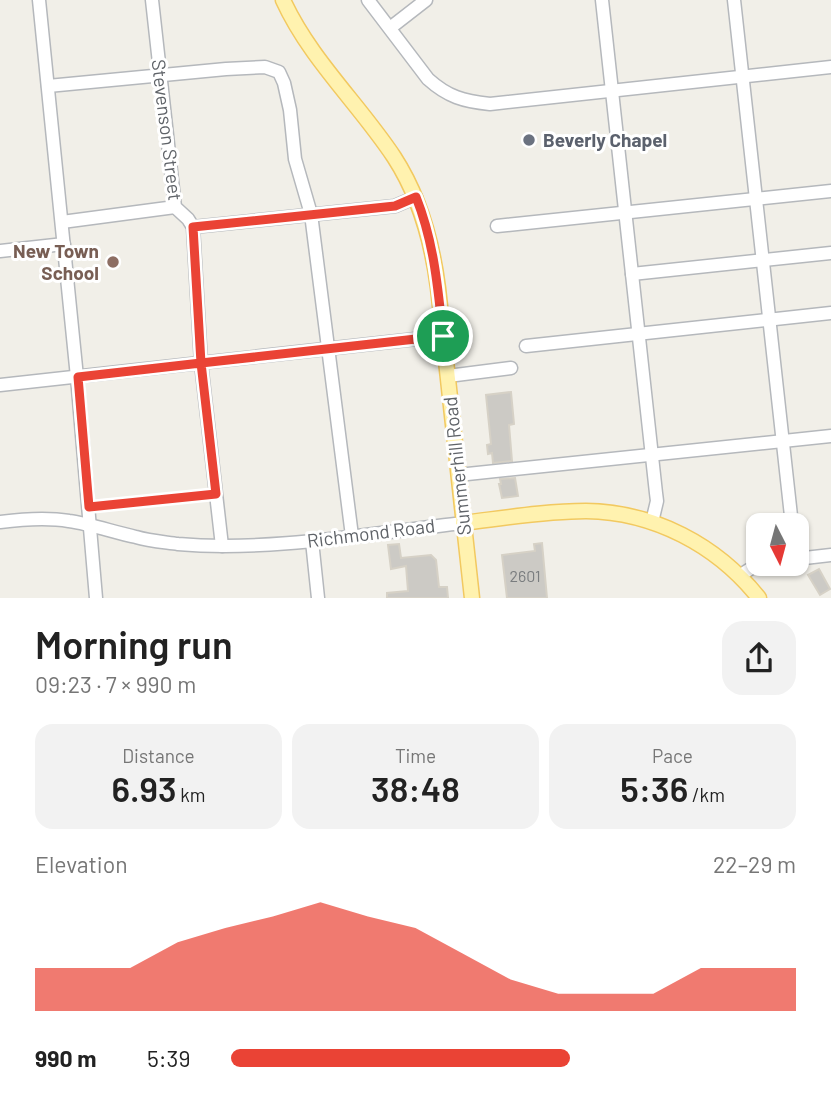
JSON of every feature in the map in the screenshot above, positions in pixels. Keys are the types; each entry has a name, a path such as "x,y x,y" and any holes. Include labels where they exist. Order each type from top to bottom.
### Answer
{"main road":[{"name":"Summerhill Road","path":"283,0 307,42 394,158 416,197 426,226 434,254 472,597"},
{"name":"Richmond Road","path":"463,523 577,511 618,514 652,522 694,541 724,562 759,597"}],"street":[{"path":"39,0 78,377 96,597"},
{"name":"Stevenson Street","path":"152,0 175,207 193,227 201,363 222,546"},
{"path":"368,0 428,79 440,90 465,102 490,104 831,67"},
{"path":"390,28 426,0"},
{"path":"602,0 653,455 657,501 652,522"},
{"path":"734,0 791,513"},
{"path":"48,86 265,67 279,72 290,110 295,159 310,214 352,536"},
{"path":"497,226 831,191"},
{"path":"193,227 395,206 416,197"},
{"path":"62,222 175,207"},
{"path":"0,251 64,244"},
{"path":"632,274 831,253"},
{"path":"526,346 831,313"},
{"path":"0,386 443,336"},
{"path":"447,376 511,368"},
{"path":"458,475 831,436"},
{"name":"Richmond Road","path":"0,522 48,518 139,538 178,544 222,546 312,541 463,523"},
{"path":"312,541 318,597"},
{"path":"809,558 831,555"},
{"path":"739,576 746,570"}],"path":[{"path":"89,507 216,494"}],"building":[{"path":"511,392 514,424 509,425 512,461 493,463 492,453 488,454 487,445 491,444 486,395"},
{"path":"515,478 518,496 502,498 500,479"},
{"path":"542,543 547,598 507,598 502,555 535,551 534,544"},
{"path":"399,544 401,558 431,555 436,560 439,587 447,587 448,598 387,598 387,593 408,591 406,566 391,569 388,545"},
{"path":"819,569 830,589 820,595 809,574"}],"place":[{"name":"Beverly Chapel","path":"529,140"},
{"name":"New Town School","path":"113,262"}],"route":[{"path":"443,336 201,363 216,494 89,507 78,377 201,363 193,227 395,206 416,197 434,254 443,336"}]}
